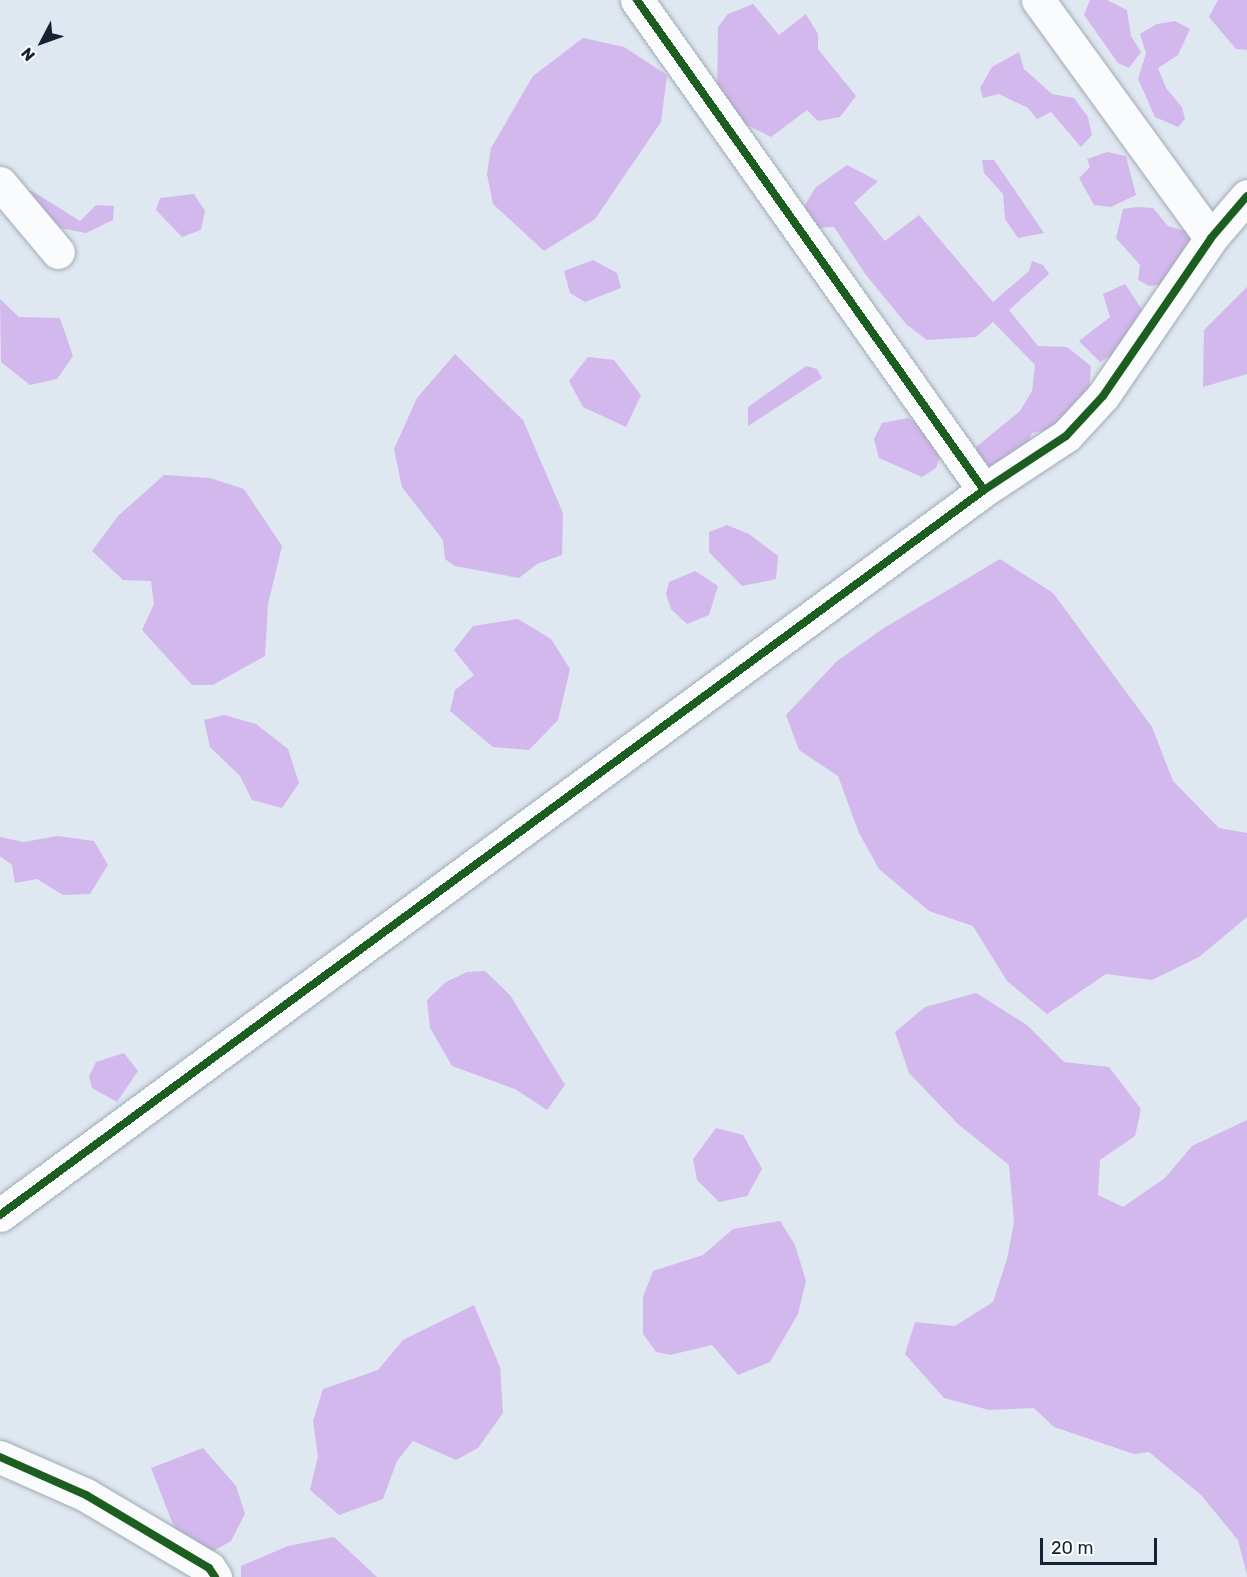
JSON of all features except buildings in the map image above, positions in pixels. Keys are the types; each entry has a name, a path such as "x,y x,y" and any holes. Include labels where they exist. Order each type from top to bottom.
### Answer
{"street":[{"path":"638,0 984,490"},
{"path":"1038,0 1211,238"},
{"path":"0,183 58,252"},
{"path":"0,1215 984,490 1065,436 1103,396 1211,238 1247,196"},
{"path":"0,1458 86,1495 208,1568 215,1577"}],"shaded area":[{"path":"1090,0 1107,0 1127,10 1131,36 1141,52 1129,68 1118,63 1084,15"},
{"path":"1218,0 1247,0 1247,50 1236,49 1209,17"},
{"path":"753,4 779,35 806,14 818,34 818,49 856,96 840,117 818,121 807,110 771,137 734,118 717,103 718,27 728,14"},
{"path":"1175,21 1190,29 1178,55 1158,68 1166,88 1182,107 1185,119 1178,127 1155,117 1138,79 1146,53 1140,34 1157,24"},
{"path":"583,38 624,47 667,75 661,122 595,219 544,251 493,204 487,174 491,148 533,76"},
{"path":"1019,52 1024,69 1052,94 1074,98 1088,117 1092,135 1081,147 1051,112 1037,119 1028,108 999,94 983,98 980,88 992,67"},
{"path":"1107,152 1126,156 1136,195 1111,207 1094,205 1079,178 1090,167 1087,159"},
{"path":"982,160 994,160 1044,233 1018,238 1005,219 1003,194 984,173"},
{"path":"847,165 878,181 854,203 885,241 919,215 993,302 1029,271 1032,261 1043,265 1049,274 1009,310 1038,346 1067,347 1091,366 1089,393 1052,429 1032,433 1018,466 990,474 975,462 976,447 1020,411 1032,391 1035,365 993,322 976,337 927,340 907,325 866,275 834,227 814,228 801,212 815,188"},
{"path":"0,185 32,191 80,221 96,205 114,206 113,220 86,233 17,220 0,209"},
{"path":"194,194 205,211 201,230 182,237 156,210 160,198"},
{"path":"1153,208 1168,226 1193,233 1176,283 1149,286 1138,280 1140,265 1116,238 1123,209"},
{"path":"593,260 617,273 621,288 585,302 570,293 564,271"},
{"path":"1125,284 1143,311 1112,355 1100,362 1079,341 1110,317 1103,294"},
{"path":"1247,287 1247,374 1203,387 1204,330"},
{"path":"0,299 19,317 60,318 73,356 57,379 30,385 1,362"},
{"path":"455,354 523,420 563,513 562,555 537,564 519,578 455,566 445,559 443,540 402,487 394,449 417,398"},
{"path":"588,357 614,360 641,395 626,427 583,407 569,381"},
{"path":"806,366 817,369 822,378 748,426 748,407"},
{"path":"908,418 930,432 942,450 936,468 922,477 879,458 874,439 882,423"},
{"path":"164,475 210,478 244,489 282,546 268,604 265,656 213,685 192,685 142,630 154,604 151,581 123,580 92,551 118,516"},
{"path":"727,525 749,534 778,556 776,579 742,586 709,552 709,532"},
{"path":"1000,559 1053,593 1152,727 1173,781 1219,828 1247,833 1247,917 1199,957 1152,980 1106,974 1047,1014 1007,981 973,926 929,911 879,869 859,833 838,776 799,750 786,715 837,661 884,628"},
{"path":"695,571 718,586 709,615 687,624 671,609 666,594 669,582"},
{"path":"518,619 551,639 570,669 558,720 529,750 493,747 450,711 455,690 474,675 454,650 473,626"},
{"path":"224,715 256,724 288,749 299,783 282,808 252,800 240,776 210,747 204,720"},
{"path":"57,836 94,841 108,865 90,894 63,895 37,879 15,883 12,865 0,856 0,837 24,842"},
{"path":"485,971 510,995 565,1085 547,1110 515,1089 452,1066 430,1028 427,1000 446,982 467,972"},
{"path":"976,993 1027,1025 1064,1062 1109,1067 1141,1109 1135,1136 1100,1160 1098,1195 1123,1207 1165,1178 1192,1146 1247,1120 1247,1575 1238,1540 1201,1495 1149,1452 1134,1454 1054,1427 1034,1408 989,1410 944,1398 905,1354 915,1322 955,1326 993,1302 1007,1259 1014,1222 1009,1165 959,1125 909,1073 895,1032 925,1007"},
{"path":"124,1053 138,1071 117,1102 92,1088 89,1076 96,1062"},
{"path":"716,1128 743,1135 762,1169 747,1196 719,1202 697,1180 693,1159"},
{"path":"780,1221 795,1245 806,1281 798,1314 770,1362 738,1375 712,1345 670,1355 656,1352 643,1334 643,1297 653,1271 703,1255 733,1229"},
{"path":"474,1305 500,1367 503,1413 478,1448 456,1460 413,1441 397,1461 383,1499 339,1515 310,1490 318,1456 313,1421 323,1389 378,1370 403,1340"},
{"path":"203,1448 236,1486 245,1514 231,1541 203,1557 174,1527 151,1468"},
{"path":"334,1537 377,1577 241,1577 241,1566 288,1546"}],"cycle path":[{"path":"637,0 984,490"},
{"path":"0,1215 984,490 1066,436 1103,396 1211,238 1247,196"},
{"path":"0,1457 86,1495 209,1568 215,1577"}]}
